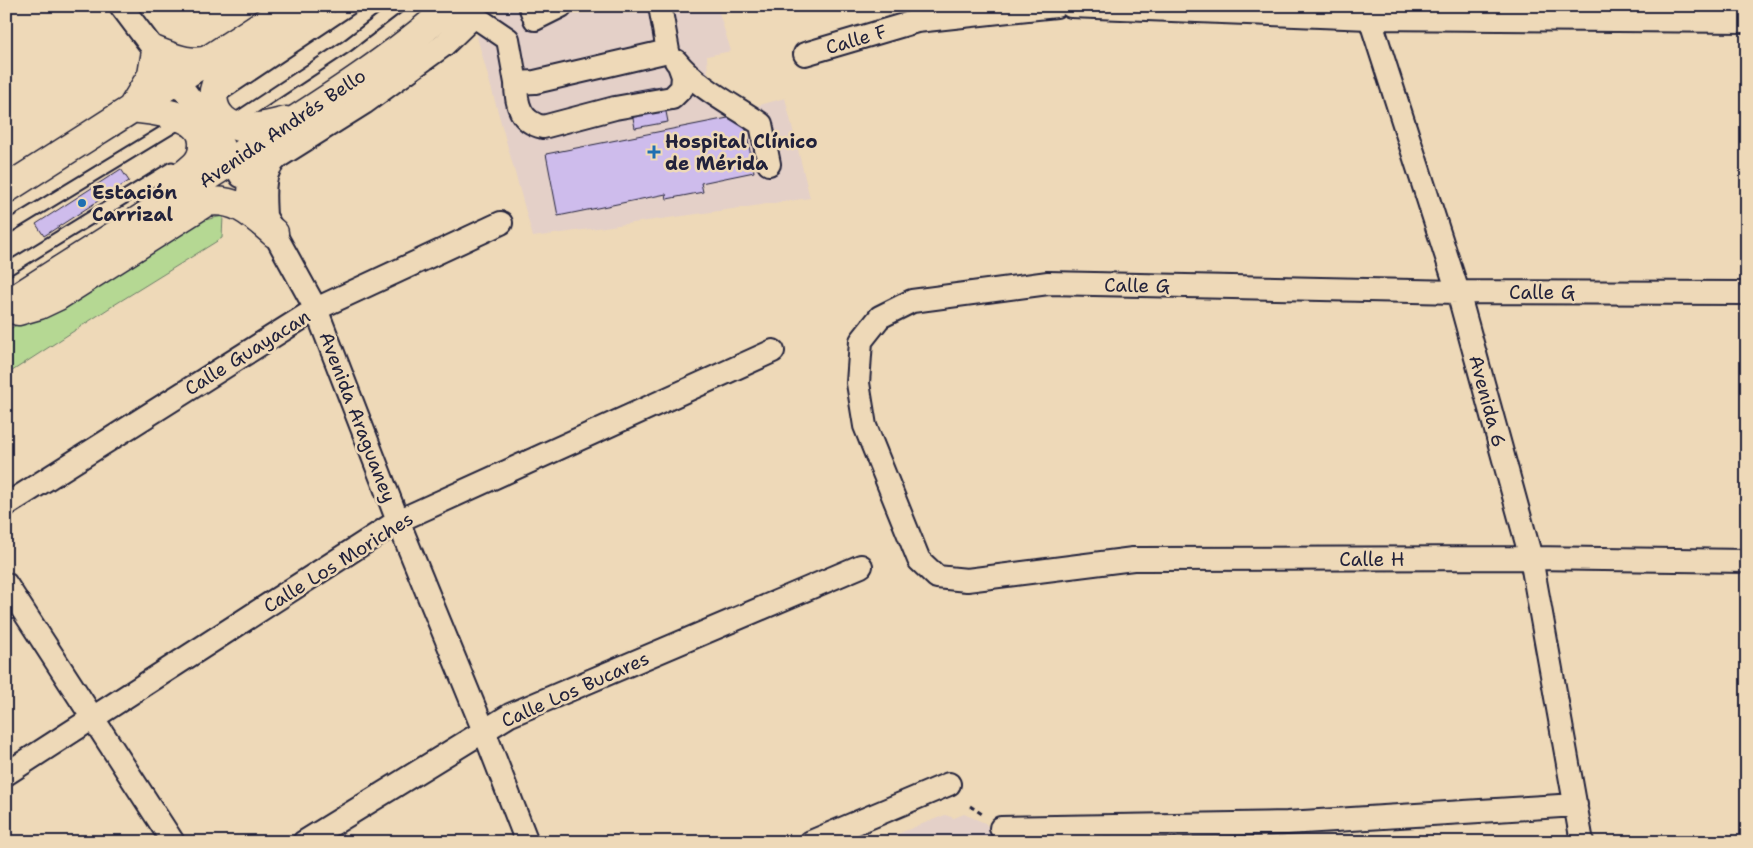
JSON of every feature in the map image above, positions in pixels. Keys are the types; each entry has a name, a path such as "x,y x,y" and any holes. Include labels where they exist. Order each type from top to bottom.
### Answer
{"highway":[{"path":"6,189 132,108 178,81 290,6"},
{"path":"200,110 225,72 322,6"},
{"name":"Avenida Andrés Bello","path":"8,307 301,117 369,70 436,20 451,6"},
{"path":"132,108 152,75 156,51 188,62 203,62 211,59"},
{"path":"132,108 173,115 200,110 216,111 224,120 203,150 197,163 182,176 77,244 28,284 8,307 19,311 39,305 58,296 206,202 223,200 264,214"},
{"path":"216,134 242,127 266,126 301,117"},
{"path":"264,214 252,180 256,162 273,135"}],"street":[{"path":"121,6 200,110"},
{"path":"530,6 535,19 561,6"},
{"path":"264,214 264,187 271,163 372,98 444,45 474,16 508,39 520,111 533,125 543,127 615,108 672,98 682,88 683,76 674,58 660,6"},
{"name":"Calle F","path":"805,54 917,21 1056,6"},
{"path":"1071,6 1747,21"},
{"name":"Avenida 6","path":"1368,12 1458,292 1531,558 1582,842"},
{"path":"516,83 535,82 674,58"},
{"path":"674,58 706,88 761,124 769,164"},
{"name":"Avenida Araguaney","path":"216,134 264,214 316,309 398,521 527,842"},
{"name":"Calle Guayacan","path":"6,505 316,309 501,223"},
{"name":"Calle G","path":"998,577 967,580 937,578 919,560 865,426 858,383 861,341 880,317 912,301 1048,283 1458,292 1747,293"},
{"name":"Calle Los Moriches","path":"6,774 398,521 773,351"},
{"name":"Calle H","path":"998,577 1133,559 1531,558 1747,561"},
{"name":"Calle Los Bucares","path":"304,842 510,715 861,566"},
{"path":"6,584 173,842"},
{"path":"811,842 949,784"},
{"path":"1001,828 1288,832 1576,805"}],"lane":[{"path":"6,228 200,110 354,6"},
{"path":"6,270 176,166 216,134 347,46 399,6"}],"shaded area":[{"name":"Hospital Clínico de Mérida","path":"509,6 517,6 521,19 537,8 536,6 717,6 731,51 707,56 708,75 756,106 785,98 810,198 533,237 477,37 480,33 506,29 497,15"},
{"path":"964,814 985,823 1002,842 877,842 945,815 954,818"}],"green space":[{"path":"223,216 222,238 6,375 6,331 200,221"}],"building":[{"path":"661,86 668,122 635,128 628,92"},
{"path":"743,115 754,172 701,183 703,192 667,199 666,194 558,216 546,154"},
{"name":"Estación Carrizal","path":"121,169 129,181 44,236 36,224"}],"place":[{"name":"Hospital Clínico de Mérida","path":"654,152"},
{"name":"Estación Carrizal","path":"82,203"}]}
